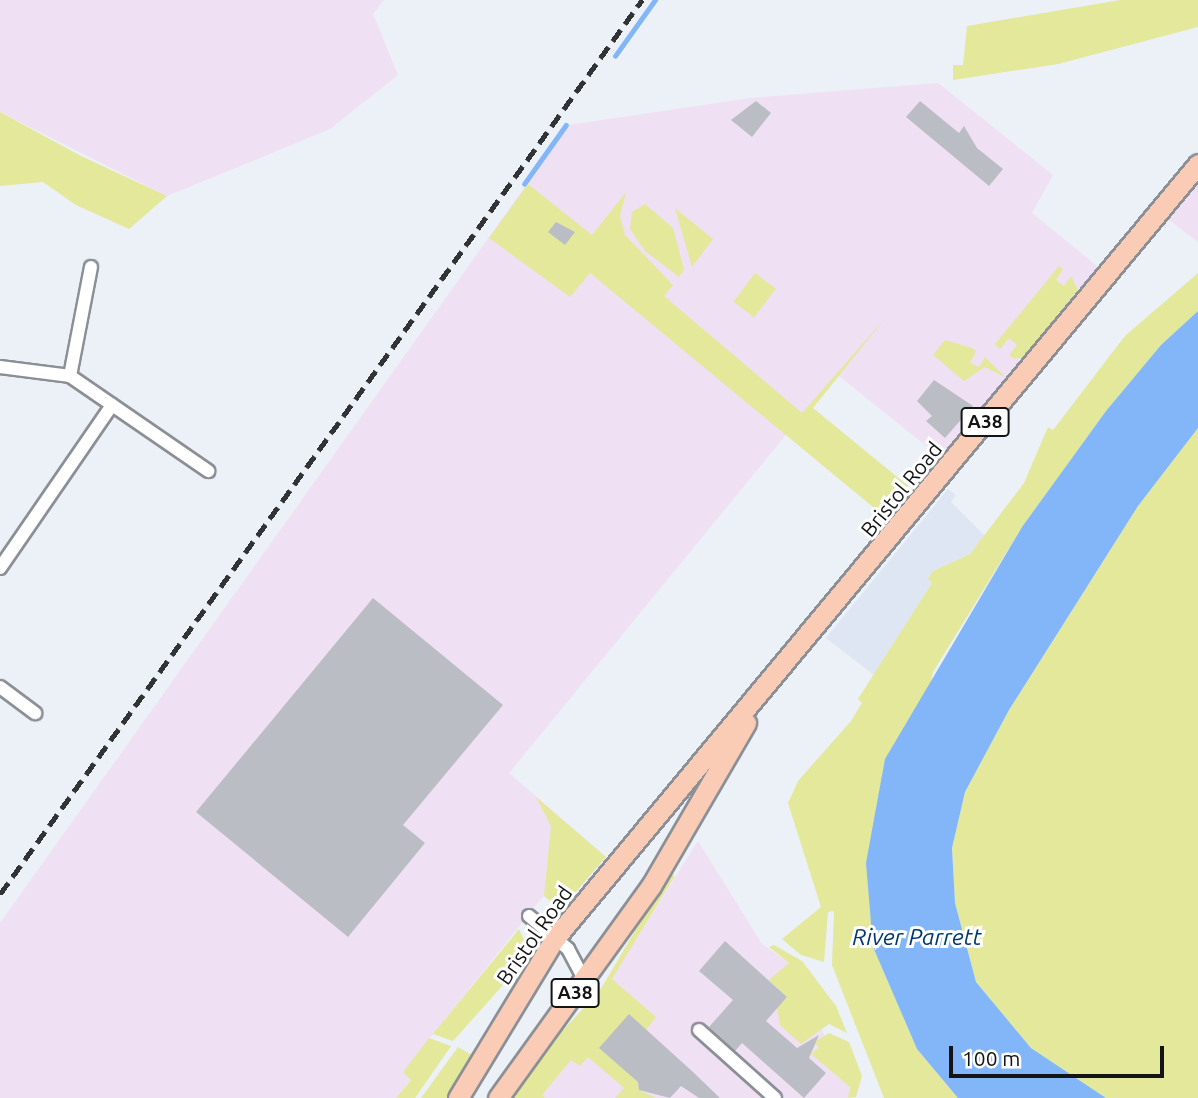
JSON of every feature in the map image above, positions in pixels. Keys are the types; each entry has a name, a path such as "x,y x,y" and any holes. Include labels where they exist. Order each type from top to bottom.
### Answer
{"main road":[{"name":"Bristol Road","path":"458,1098 555,938 772,681 1198,164"},
{"name":"Bristol Road","path":"498,1098 650,886 772,681"}],"street":[{"path":"69,376 90,267"},
{"path":"0,367 69,376 208,471"},
{"path":"0,568 40,502 112,405"},
{"path":"0,687 35,713"},
{"path":"529,916 568,949 584,979"},
{"path":"699,1030 775,1098"}],"shaded area":[{"path":"0,0 384,0 373,14 398,75 330,129 167,196 0,112"},
{"path":"938,83 1053,175 1032,213 1107,274 1006,398 995,391 940,457 839,376 785,436 509,773 606,857 561,909 544,896 536,905 403,1072 411,1079 396,1098 0,1098 0,923 569,125 750,98"},
{"path":"1198,177 1198,242 1165,217"},
{"path":"948,489 956,495 951,502 985,536 970,554 933,571 932,583 874,675 826,638"},
{"path":"698,841 762,944 789,963 850,1087 848,1098 528,1098 611,980"}],"green space":[{"path":"1120,0 1198,0 1198,27 1058,64 953,80 953,65 963,65 967,26"},
{"path":"0,112 81,156 167,196 129,229 76,205 43,182 0,186"},
{"path":"528,184 592,235 626,192 620,216 625,235 673,285 664,296 802,413 886,317 813,408 913,490 897,508 879,512 590,273 570,297 489,238"},
{"path":"645,204 673,228 684,270 679,277 645,251 630,229 632,212"},
{"path":"675,208 713,239 692,267"},
{"path":"1059,266 1063,269 1056,280 1064,286 1071,276 1078,290 1023,357 1015,359 1009,355 1017,345 1009,338 1000,349 995,344"},
{"path":"755,273 776,289 754,317 733,302"},
{"path":"1198,273 1198,311 1161,345 1106,411 1022,527 933,672 873,947 917,1049 958,1098 884,1098 832,965 834,911 828,912 824,962 801,955 782,939 821,907 788,803 798,781 851,721 862,703 858,699 932,583 928,579 933,571 970,554 1024,483 1048,427 1053,430 1125,336"},
{"path":"945,340 972,348 976,351 970,363 979,367 985,357 1006,378 985,367 964,381 933,355"},
{"path":"1198,428 1198,1098 1106,1098 1031,1048 976,982 955,903 952,848 965,792 1009,710 1138,506"},
{"path":"536,797 606,857 561,909 544,896 551,826"},
{"path":"669,873 675,876 612,979 656,1017 646,1030 629,1015 639,1090 656,1098 615,1098 624,1088 588,1057 580,1066 571,1060 542,1095 545,1098 513,1098 562,1031 599,992"},
{"path":"519,929 525,942 512,975 453,1041 433,1034"},
{"path":"774,945 802,961 836,1006 847,1033 829,1024 801,1044 780,1025 777,1008 787,997 769,980 789,963 769,947"},
{"path":"829,1033 849,1042 862,1076 856,1097 848,1098 850,1087 811,1054 819,1047 814,1042"},
{"path":"429,1038 451,1046 415,1098 396,1098 411,1080 403,1072"},
{"path":"458,1047 472,1055 448,1098 421,1098"}],"water":[{"name":"River Parrett","path":"1198,311 1198,428 1138,506 1009,710 965,792 952,848 955,903 976,982 1031,1048 1106,1098 958,1098 917,1049 873,947 866,863 885,759 1022,527 1106,411 1161,345"}],"building":[{"path":"756,101 771,113 752,137 731,120"},
{"path":"920,101 959,133 964,126 977,148 1003,169 989,186 906,117"},
{"path":"556,222 575,232 565,245 548,232"},
{"path":"934,380 973,406 945,438 926,421 932,416 917,401"},
{"path":"373,598 503,705 403,825 425,843 348,937 196,812"},
{"path":"725,941 787,997 766,1021 797,1048 819,1035 809,1058 826,1073 804,1098 742,1043 735,1051 709,1027 733,1000 699,971"},
{"path":"629,1014 720,1098 699,1098 681,1086 670,1098 639,1090 638,1082 599,1048"}],"waterway":[{"path":"615,56 655,0"},
{"path":"524,184 566,125"}],"railway":[{"path":"0,894 642,0"}]}
